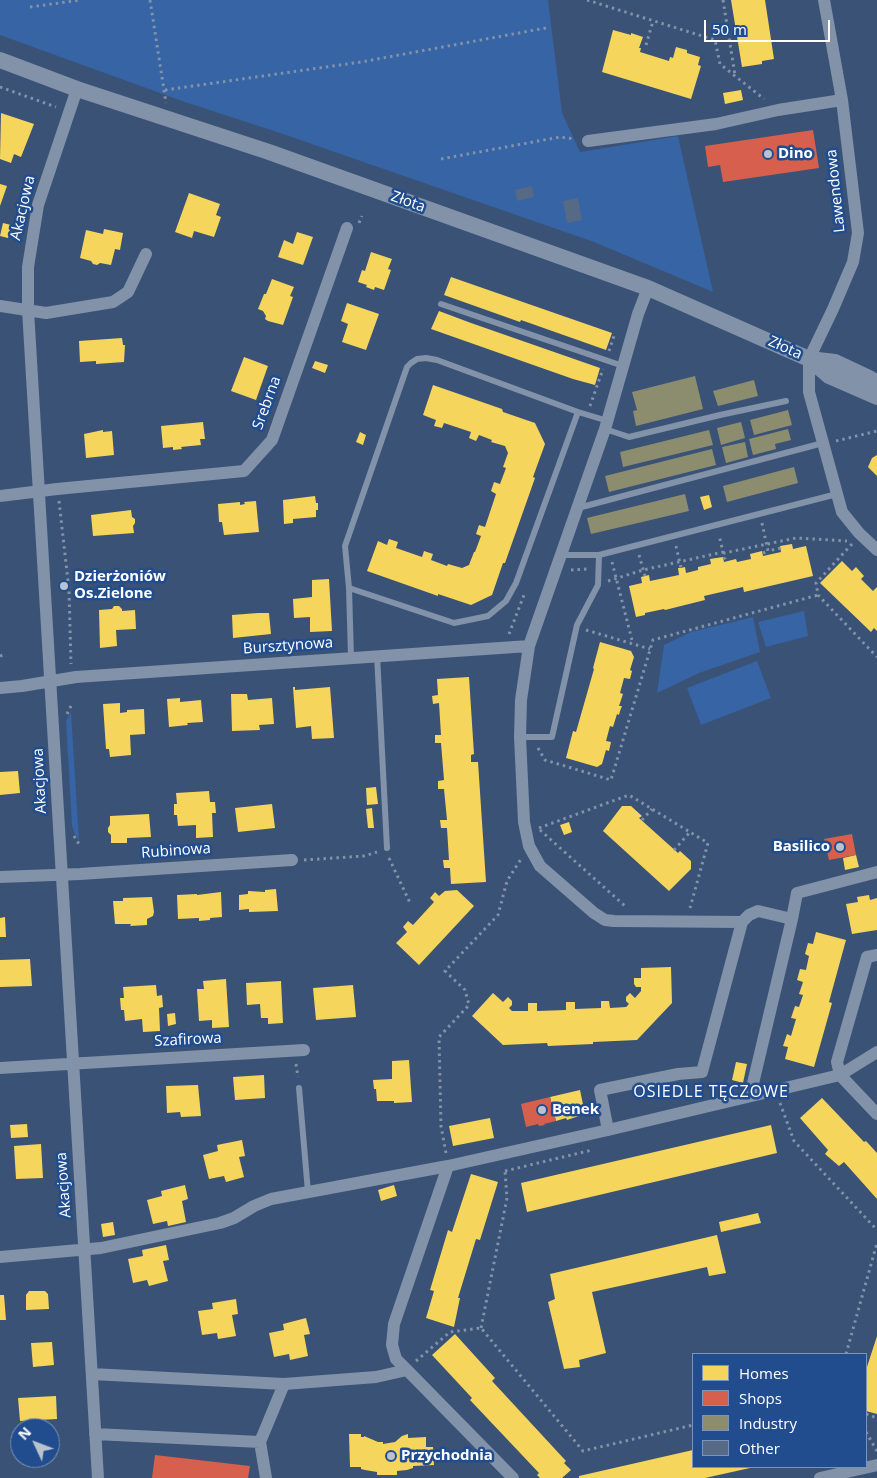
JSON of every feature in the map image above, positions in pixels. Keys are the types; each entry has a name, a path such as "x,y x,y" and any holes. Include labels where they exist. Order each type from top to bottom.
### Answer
{"street":[{"name":"Lawendowa","path":"809,360 853,262 858,233 842,100 824,0"},
{"name":"Złota","path":"0,60 270,152 648,288 809,360 829,376 877,397"},
{"name":"Akacjowa","path":"78,88 38,205 28,267 28,310 98,1478"},
{"path":"588,141 716,124 778,110 842,100"},
{"name":"Srebrna","path":"0,496 244,472 272,440 347,228"},
{"path":"0,306 46,313 113,302 128,292 146,254"},
{"path":"648,288 638,314 606,425 529,646 521,700 520,737 524,822 529,846 540,866 594,913 605,920 742,922"},
{"path":"809,360 809,392 842,512 859,533 877,550"},
{"name":"Złota","path":"809,360 835,362 877,383"},
{"name":"Bursztynowa","path":"0,688 76,678 377,655 529,646"},
{"name":"Rubinowa","path":"0,877 62,875 292,860"},
{"path":"750,1096 797,893 877,872"},
{"path":"608,1130 600,1090 678,1074 702,1072 742,922 749,915 758,911 792,919"},
{"path":"877,955 867,957 837,1062 840,1075 877,1114"},
{"name":"Szafirowa","path":"0,1068 300,1050"},
{"path":"0,1257 101,1248 220,1223 271,1199 504,1154 840,1075 877,1052"},
{"path":"448,1166 394,1324 392,1345 396,1359 513,1478"},
{"path":"92,1374 284,1384 376,1377 407,1370"},
{"path":"266,1478 260,1442 284,1384"},
{"path":"95,1434 260,1442"},
{"path":"820,1478 864,1468"}],"lane":[{"path":"441,304 623,366"},
{"path":"351,657 349,588 345,546 407,368 411,362 417,359 437,360 578,412 629,437 786,401"},
{"path":"349,588 454,623 488,616 506,601 516,583 578,412"},
{"path":"577,508 823,443"},
{"path":"561,555 610,552 837,494"},
{"path":"520,737 552,737 577,628 598,585 600,554"},
{"path":"377,655 387,848"},
{"path":"299,1088 308,1192"}],"path":[{"path":"30,7 81,0"},
{"path":"150,0 167,106"},
{"path":"587,0 716,40 720,64 778,110"},
{"path":"723,0 735,76"},
{"path":"646,45 653,20"},
{"path":"164,90 361,62 546,28"},
{"path":"0,87 59,108"},
{"path":"441,159 560,137 588,141"},
{"path":"829,184 838,182"},
{"path":"823,443 877,431"},
{"path":"59,500 69,590 71,667"},
{"path":"759,514 768,551"},
{"path":"716,525 724,553 725,558 723,559"},
{"path":"674,536 681,568"},
{"path":"598,585 616,577 643,570 796,538 854,542 816,583 818,595 877,657"},
{"path":"637,545 645,576"},
{"path":"762,553 780,548"},
{"path":"610,552 633,644"},
{"path":"567,572 574,570"},
{"path":"535,737 537,747 546,760 611,780 653,640 818,595"},
{"path":"577,628 650,649"},
{"path":"535,836 539,828 629,795 708,843 689,913"},
{"path":"642,820 652,809"},
{"path":"538,823 539,828 628,910"},
{"path":"674,850 690,832"},
{"path":"292,860 364,856 387,848 388,856 411,905"},
{"path":"448,1166 440,1126 439,1037 469,1005 465,990 445,970 498,915 507,881 526,851"},
{"path":"299,1088 300,1050"},
{"path":"776,1090 794,1141 877,1230"},
{"path":"481,1328 507,1198 504,1154"},
{"path":"846,1353 877,1242"},
{"path":"407,1370 450,1332 481,1328"},
{"path":"481,1328 583,1451 692,1425"},
{"path":"867,1434 877,1451"}],"shaded area":[{"path":"0,0 548,0 562,113 580,152 678,136 713,292 594,242 182,101 0,35"},
{"path":"804,611 808,636 766,647 758,622"},
{"path":"753,617 760,652 699,673 657,693 664,645 691,632"},
{"path":"757,661 771,698 701,725 687,688"},
{"path":"71,712 79,841 72,825 66,721"}],"building: Homes":[{"path":"731,0 765,0 774,59 762,61 762,64 742,67"},
{"path":"613,30 643,37 639,48 641,48 640,52 669,61 670,57 673,58 676,47 700,57 698,65 701,66 691,99 602,72"},
{"path":"741,90 743,100 725,104 723,93"},
{"path":"1,113 34,124 21,157 14,154 11,163 0,159"},
{"path":"0,184 7,186 0,206"},
{"path":"189,193 220,204 216,215 221,217 214,237 194,231 192,238 175,232"},
{"path":"3,223 11,225 8,238 0,236"},
{"path":"104,229 123,233 120,250 115,249 111,265 100,263 97,265 80,258 86,230 103,234"},
{"path":"297,232 313,237 303,265 278,257 284,240 293,244"},
{"path":"371,252 392,259 388,269 391,270 384,290 375,287 374,290 358,282 362,270 365,271"},
{"path":"451,277 612,333 606,350 444,295"},
{"path":"272,279 294,287 290,296 293,297 283,325 268,321 265,319 266,316 263,311 258,309"},
{"path":"347,303 379,314 366,350 342,342 348,324 341,321"},
{"path":"439,311 600,368 595,385 431,329"},
{"path":"122,338 123,345 125,345 124,362 96,364 96,361 80,362 79,341"},
{"path":"244,357 268,366 256,400 231,391"},
{"path":"315,361 328,365 325,373 312,368"},
{"path":"433,385 502,409 503,412 535,423 545,444 533,477 535,478 492,595 471,605 438,594 438,596 367,571 378,541 387,545 389,539 398,542 396,548 422,557 424,551 433,554 431,560 447,566 448,564 462,568 469,565 481,536 476,534 479,525 485,527 496,494 491,491 494,482 500,484 506,468 503,467 508,453 505,446 491,442 492,440 479,435 476,441 469,438 471,432 444,423 442,428 434,426 436,420 423,415"},
{"path":"203,422 205,439 200,439 201,445 181,447 182,449 173,450 173,447 163,448 161,426"},
{"path":"103,430 103,432 112,431 114,455 86,458 84,434"},
{"path":"360,432 366,435 363,445 356,442"},
{"path":"877,455 877,476 868,467 872,458"},
{"path":"709,495 712,507 704,510 700,497"},
{"path":"315,496 316,503 318,503 316,517 293,519 293,523 284,524 283,500"},
{"path":"256,501 259,532 224,535 222,522 219,522 218,504 240,502 240,505 245,504 244,502"},
{"path":"131,510 132,517 135,519 134,533 93,536 91,515"},
{"path":"792,544 793,549 806,546 813,576 744,592 743,587 704,596 705,600 645,613 645,615 636,617 629,586 642,583 641,577 649,575 650,581 679,575 678,568 685,567 686,573 698,570 698,567 711,564 710,559 723,557 724,562 736,559 737,562 751,559 750,554 762,551 763,556 781,552 780,546"},
{"path":"842,561 852,571 856,567 864,576 861,579 873,591 877,587 877,631 874,628 871,632 820,583"},
{"path":"329,579 332,631 310,632 310,617 294,618 293,599 312,597 312,580"},
{"path":"114,606 119,606 122,611 135,610 136,629 116,630 117,646 100,648 99,610 112,609"},
{"path":"269,613 271,634 233,638 232,615"},
{"path":"600,642 631,651 634,657 630,670 632,671 630,679 624,678 620,693 623,694 619,706 622,706 619,715 617,714 613,727 610,726 606,741 611,742 609,751 606,750 602,764 597,767 566,758 573,731 576,732"},
{"path":"469,677 474,754 471,755 471,762 478,762 486,882 451,884 450,868 444,868 443,860 449,860 447,828 441,828 440,820 447,820 444,789 438,789 438,781 444,780 441,743 435,743 435,735 441,735 439,703 433,704 432,696 438,695 437,679"},
{"path":"293,687 295,687 295,690 330,687 334,738 312,739 311,726 296,728"},
{"path":"231,694 247,694 248,700 272,698 274,724 259,725 260,730 232,731"},
{"path":"180,698 180,702 201,700 203,722 169,727 167,699"},
{"path":"120,703 120,713 127,712 127,710 144,709 145,734 130,735 131,755 110,757 109,749 106,749 103,704"},
{"path":"18,771 20,793 0,795 0,772"},
{"path":"376,787 378,804 367,805 366,788"},
{"path":"209,791 210,802 215,802 216,813 212,813 213,837 196,838 196,825 178,826 177,815 174,815 174,804 177,804 176,793"},
{"path":"272,804 275,828 238,832 235,808"},
{"path":"622,806 631,806 642,816 639,818 678,853 680,851 691,861 691,869 669,891 603,831"},
{"path":"372,808 374,828 368,828 366,809"},
{"path":"149,814 151,837 127,838 127,843 111,843 111,835 108,832 110,816"},
{"path":"569,822 572,832 564,835 560,825"},
{"path":"856,855 859,867 845,870 843,858"},
{"path":"276,889 278,911 249,912 249,909 239,910 239,895 248,894 248,891 265,892 265,890"},
{"path":"457,890 474,906 419,965 396,943 407,932 403,927 408,921 413,925 434,902 430,898 435,892 439,896 445,891"},
{"path":"221,892 222,917 199,921 199,918 178,919 177,895"},
{"path":"869,895 870,900 877,898 877,930 852,934 846,904 858,902 857,897"},
{"path":"152,897 154,912 153,916 147,919 147,925 130,926 131,924 115,924 113,901 123,901 123,898"},
{"path":"5,917 6,937 0,937 0,918"},
{"path":"816,932 846,940 829,1002 832,1003 814,1067 785,1059 788,1047 783,1046 787,1034 791,1036 796,1019 791,1018 795,1006 799,1007 803,995 799,994 803,982 797,980 800,969 806,970 809,956 805,954 808,943 813,944"},
{"path":"30,959 32,986 0,987 0,960"},
{"path":"671,967 672,1003 637,1040 548,1046 547,1043 503,1045 472,1016 493,993 503,1002 508,997 512,1001 512,1005 509,1008 512,1011 528,1011 528,1003 537,1003 537,1011 566,1010 566,1002 575,1002 575,1009 601,1008 601,1001 609,1001 610,1008 626,1007 629,1004 626,1001 626,997 630,993 635,998 641,991 641,987 636,987 634,984 634,978 641,978 641,968"},
{"path":"226,979 229,1027 212,1028 212,1020 199,1021 197,989 204,989 203,981"},
{"path":"281,981 283,1023 268,1024 268,1018 261,1018 260,1004 247,1005 246,983"},
{"path":"156,985 157,996 162,995 163,1007 159,1008 160,1031 143,1032 142,1019 125,1021 124,1010 121,1010 120,998 124,998 123,987"},
{"path":"353,985 356,1017 316,1020 313,988"},
{"path":"175,1013 176,1024 168,1026 167,1014"},
{"path":"409,1060 412,1102 394,1103 394,1101 377,1101 373,1080 392,1079 392,1061"},
{"path":"736,1062 747,1064 743,1083 732,1080"},
{"path":"264,1075 265,1098 235,1100 233,1077"},
{"path":"198,1085 201,1116 181,1117 180,1112 167,1113 166,1086"},
{"path":"580,1090 585,1114 567,1120 566,1118 556,1121 550,1097"},
{"path":"822,1098 877,1153 877,1199 844,1162 839,1166 825,1154 828,1150 800,1118"},
{"path":"490,1118 494,1138 453,1146 449,1126"},
{"path":"27,1124 28,1137 11,1138 10,1125"},
{"path":"771,1125 777,1153 527,1212 521,1183"},
{"path":"242,1140 245,1156 239,1157 244,1177 226,1182 224,1176 209,1179 203,1155 218,1151 217,1145"},
{"path":"41,1144 43,1178 16,1179 14,1146"},
{"path":"471,1174 498,1182 480,1240 476,1239 458,1298 460,1298 454,1327 426,1318 434,1291 430,1290 448,1230 452,1232"},
{"path":"185,1185 188,1199 182,1201 186,1222 168,1226 167,1221 153,1224 147,1200 162,1196 161,1191"},
{"path":"394,1185 397,1196 381,1201 378,1190"},
{"path":"758,1213 761,1223 721,1232 719,1222"},
{"path":"113,1222 115,1235 103,1237 101,1224"},
{"path":"717,1235 726,1273 709,1276 707,1267 592,1292 606,1353 579,1360 580,1367 564,1369 548,1302 555,1299 550,1274"},
{"path":"166,1245 169,1260 163,1261 168,1281 149,1286 147,1280 133,1283 128,1259 143,1256 142,1250"},
{"path":"29,1291 45,1291 48,1294 49,1309 26,1310 26,1295"},
{"path":"0,1295 4,1295 6,1320 0,1320"},
{"path":"236,1299 238,1314 232,1315 236,1336 218,1339 217,1333 202,1335 198,1311 213,1309 212,1303"},
{"path":"306,1318 310,1334 304,1335 308,1356 290,1360 289,1354 274,1357 269,1333 284,1330 283,1324"},
{"path":"455,1334 495,1378 492,1381 566,1461 564,1463 571,1470 562,1478 540,1478 537,1475 539,1473 470,1400 472,1398 432,1355"},
{"path":"877,1336 877,1414 867,1411 867,1367"},
{"path":"52,1342 54,1365 33,1367 31,1343"},
{"path":"56,1396 57,1418 20,1418 18,1398"},
{"name":"Przychodnia","path":"349,1434 361,1434 361,1437 364,1436 378,1442 383,1442 383,1444 395,1442 408,1434 408,1438 426,1437 426,1447 433,1447 434,1465 413,1466 413,1468 407,1470 397,1471 397,1475 377,1475 377,1472 361,1469 361,1467 350,1467"},
{"path":"692,1450 692,1468 750,1468 705,1478 579,1478 579,1476"}],"building: Shops":[{"name":"Dino","path":"813,130 819,168 723,182 720,165 708,167 705,146"},
{"name":"Basilico","path":"852,834 856,855 829,860 824,839"},
{"path":"550,1097 556,1121 545,1125 539,1126 538,1124 526,1127 521,1104"},
{"path":"155,1455 250,1466 248,1478 152,1478"}],"building: Industry":[{"path":"695,376 703,409 636,426 633,411 637,410 632,392"},
{"path":"754,380 758,396 718,406 713,391"},
{"path":"788,410 792,425 754,435 750,420"},
{"path":"741,422 745,438 721,445 717,428"},
{"path":"788,429 791,440 775,444 776,449 753,455 749,439"},
{"path":"709,430 713,445 623,467 620,452"},
{"path":"745,442 748,457 726,463 722,447"},
{"path":"712,449 716,465 609,492 605,476"},
{"path":"794,467 798,483 727,502 723,486"},
{"path":"685,494 689,511 591,534 587,518"}],"building: Other":[{"path":"532,186 534,197 517,201 515,190"},
{"path":"578,198 582,220 567,223 563,201"}],"place":[{"name":"Dino","path":"768,154"},
{"name":"Dzierżoniów Os.Zielone","path":"64,586"},
{"name":"Basilico","path":"840,847"},
{"name":"Benek","path":"542,1110"},
{"name":"Przychodnia","path":"391,1456"}],"district":[{"name":"OSIEDLE TĘCZOWE","path":"711,1092"}]}
